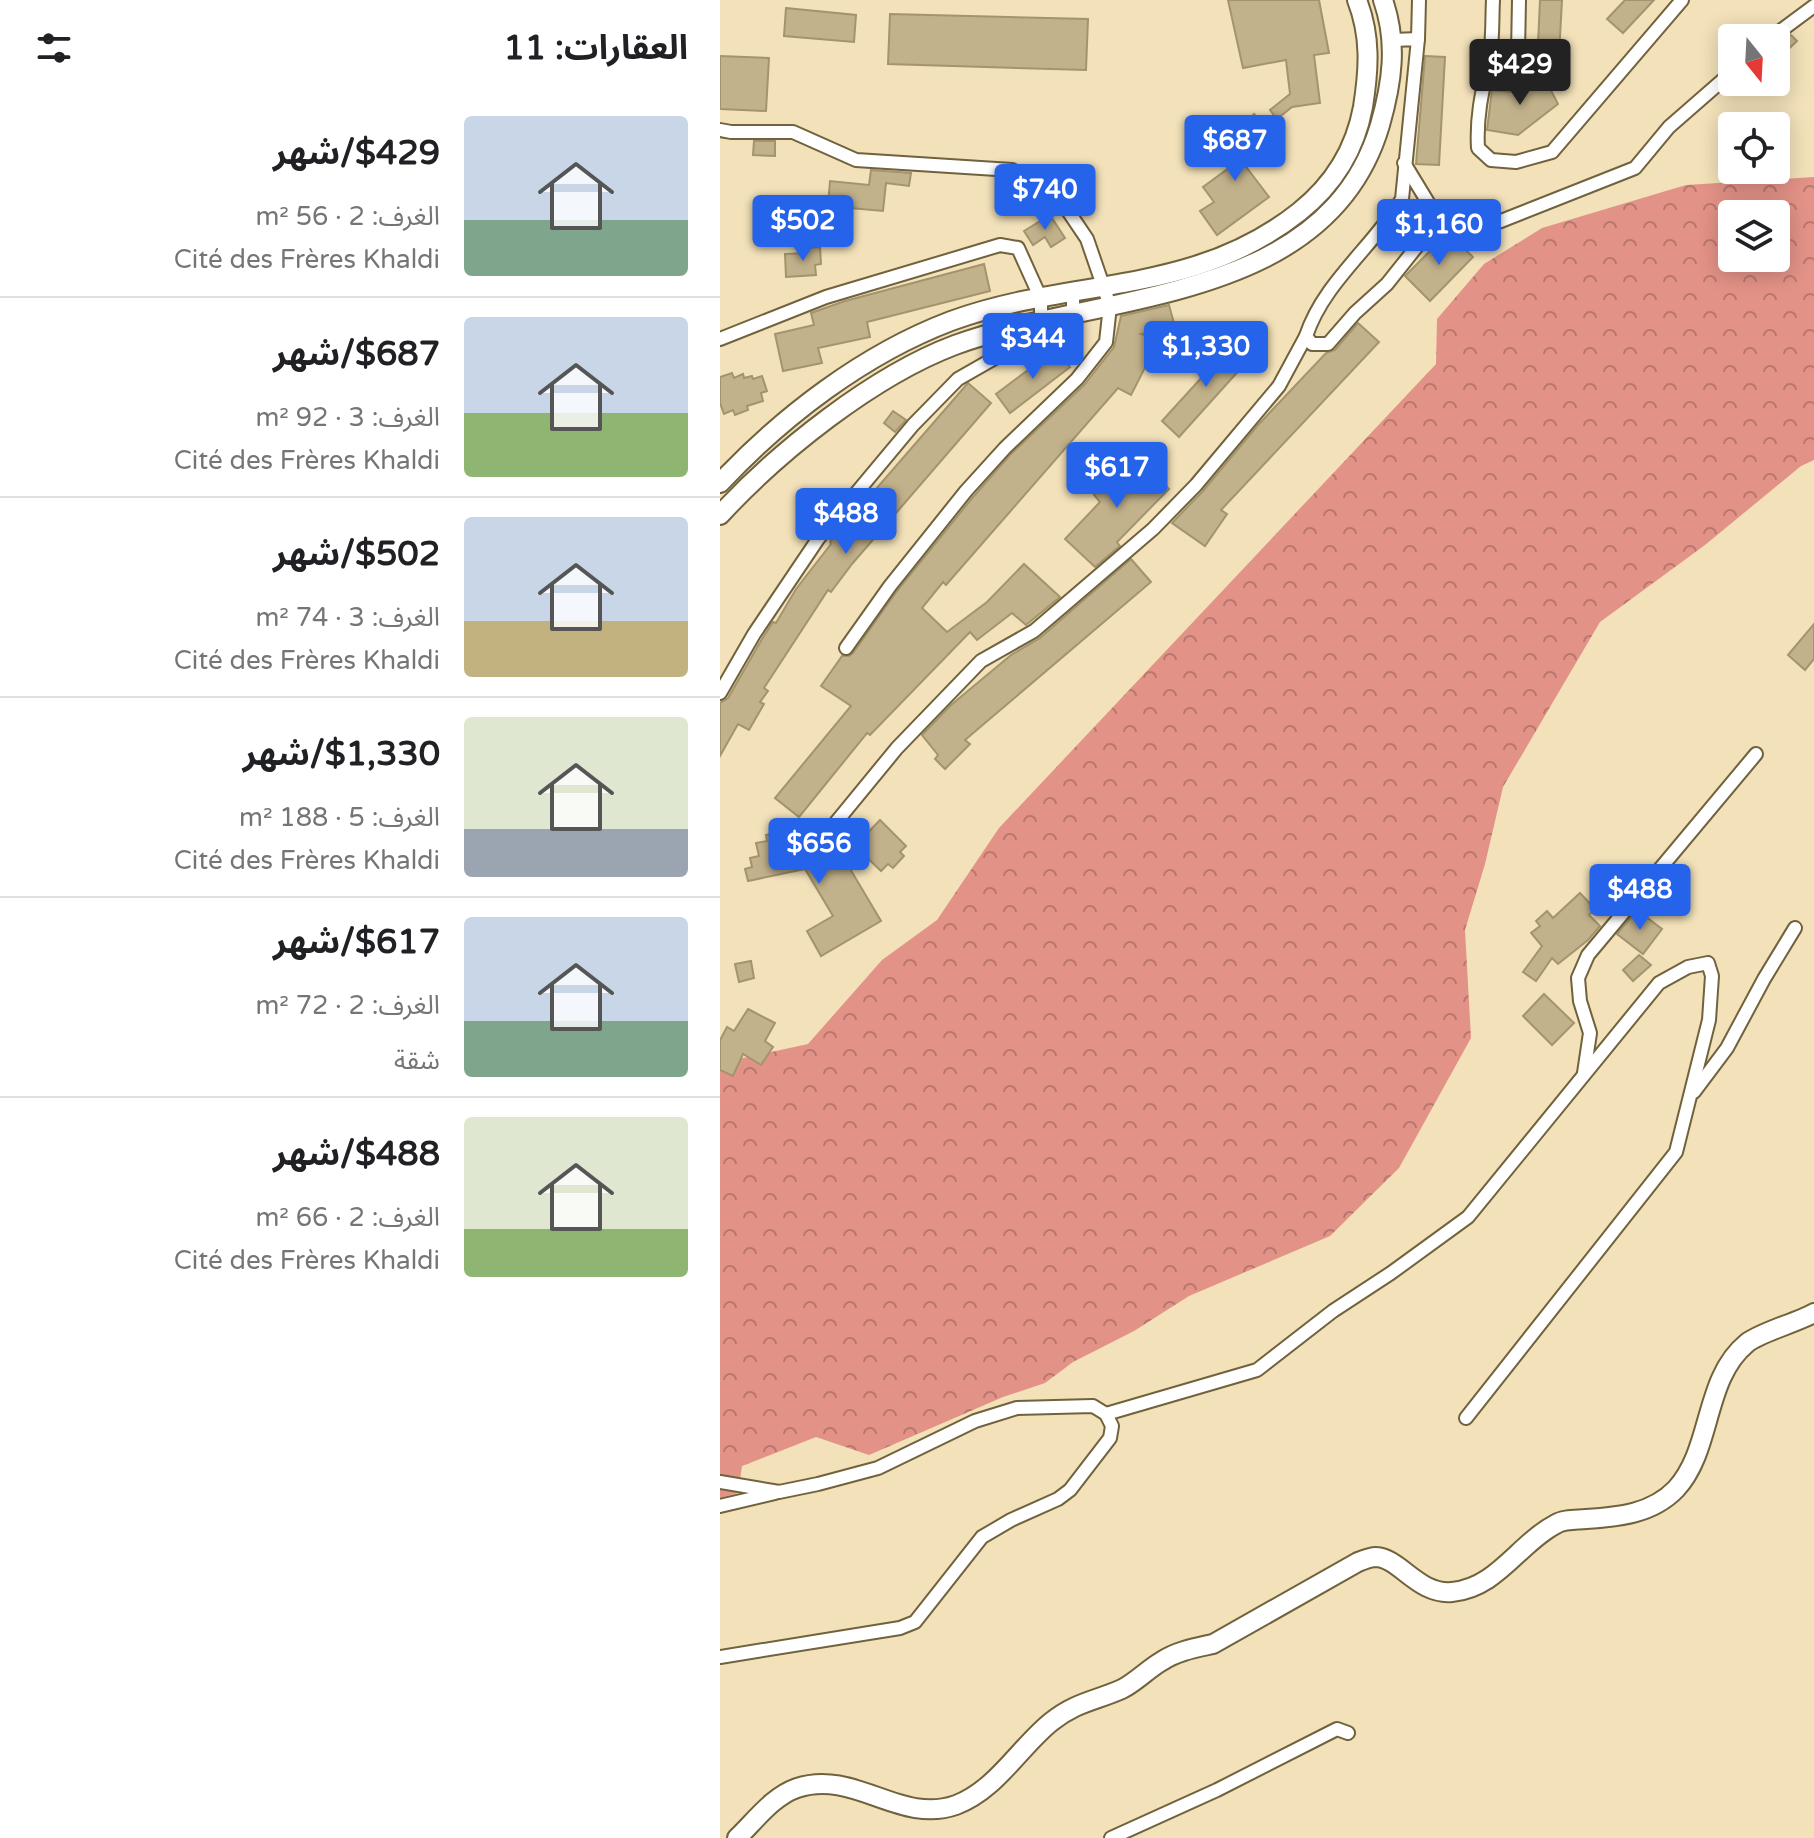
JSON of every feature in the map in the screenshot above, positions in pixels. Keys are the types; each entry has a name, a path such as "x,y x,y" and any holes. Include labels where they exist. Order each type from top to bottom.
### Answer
{"main road":[{"path":"720,483 761,441 857,368 923,333 975,313 1176,273 1228,255 1285,223 1327,186 1346,159 1360,124 1369,70 1367,33 1357,0"},
{"path":"720,515 796,444 885,381 916,363 954,346 1041,321 1176,291 1233,272 1301,235 1349,190 1362,170 1376,136 1392,65 1393,40 1383,0"},
{"path":"737,1838 778,1799 797,1788 826,1783 851,1786 905,1807 931,1811 956,1805 984,1790 1050,1723 1075,1705 1124,1688 1163,1659 1213,1644 1358,1562 1377,1557 1425,1587 1447,1593 1471,1589 1495,1575 1559,1522 1629,1516 1652,1505 1676,1489 1695,1457 1719,1383 1733,1359 1749,1341 1814,1313"}],"street":[{"path":"824,837 897,748 981,661 1034,631 1153,529 1196,485 1279,386 1306,336 1313,315 1332,287 1389,220 1402,199 1419,0"},
{"path":"1493,0 1490,54 1477,120 1478,148 1491,160 1516,162 1552,152 1682,0"},
{"path":"1518,52 1519,0"},
{"path":"1790,24 1814,6"},
{"path":"1393,40 1418,39"},
{"path":"1306,336 1312,344 1328,344 1355,313 1387,284 1422,240 1443,227 1473,229 1635,168 1669,127 1718,84"},
{"path":"720,130 793,132 856,160 1012,170 1058,196 1087,239 1110,306 1106,342 1087,367 966,491 890,586 846,648"},
{"path":"1404,163 1443,227"},
{"path":"720,339 826,297 1000,245 1018,248 1041,299 1041,321"},
{"path":"720,693 754,634 818,539 913,425 958,379 1007,351 1053,339 1065,331 1073,314 1073,293"},
{"path":"1583,1076 1590,1033 1580,1001 1578,978 1588,955 1756,754"},
{"path":"1689,1097 1727,1048 1795,928"},
{"path":"1106,1414 1257,1370 1333,1311 1468,1217 1659,983 1688,967 1708,963 1712,976 1709,1020 1676,1152 1466,1418"},
{"path":"720,1506 878,1468 975,1421 1017,1408 1093,1406 1106,1414 1112,1426 1110,1438 1070,1490 982,1537 915,1622 884,1631 720,1657"},
{"path":"720,1482 779,1492"},
{"path":"1111,1838 1217,1790 1337,1729 1348,1733"}],"green space":[{"path":"1814,177 1814,460 1801,466 1705,545 1600,622 1503,787 1465,930 1471,1038 1399,1168 1330,1236 1189,1296 1134,1331 1073,1362 1045,1383 1003,1397 869,1455 816,1437 742,1466 738,1493 720,1498 720,1063 808,1044 882,960 937,920 999,828 1436,364 1437,319 1484,264 1542,228 1686,185 1790,184 1790,178"}],"building":[{"path":"1228,0 1319,0 1329,53 1314,55 1320,103 1292,107 1277,119 1270,110 1290,94 1286,60 1243,68"},
{"path":"1540,0 1562,0 1559,55 1541,54 1541,45 1538,44"},
{"path":"1625,0 1654,0 1623,33 1607,19"},
{"path":"786,8 856,15 854,42 784,36"},
{"path":"890,14 1088,19 1086,70 888,64"},
{"path":"1790,36 1797,41 1790,48"},
{"path":"720,56 769,58 766,111 720,109"},
{"path":"1425,56 1445,57 1439,165 1416,164"},
{"path":"1542,73 1558,104 1518,135 1487,130 1492,90 1510,92"},
{"path":"1254,114 1265,126 1244,147 1252,157 1244,164 1269,197 1217,235 1200,211 1214,202 1203,187 1237,162 1223,146"},
{"path":"754,141 775,141 775,156 753,155"},
{"path":"871,170 911,173 909,186 886,183 883,211 828,206 830,181 869,185"},
{"path":"1050,215 1065,238 1051,247 1045,237 1033,245 1024,231"},
{"path":"1445,236 1452,237 1473,257 1430,301 1405,276"},
{"path":"820,247 821,264 815,265 816,275 786,277 785,254 803,253 803,248"},
{"path":"984,264 990,291 867,322 870,337 818,348 822,363 783,371 775,334 814,325 811,313"},
{"path":"1169,305 1175,327 1141,334 1173,347 1168,360 1152,354 1131,395 1118,388 946,585 943,582 922,608 947,632 987,602 1024,564 1060,597 1026,625 1012,613 977,640 970,632 870,735 867,733 799,817 775,798 851,706 821,686 842,656 853,653 897,591 1011,454 1084,385 1114,347 1121,316"},
{"path":"1358,323 1379,342 1221,510 1227,514 1205,546 1172,523 1258,425 1326,353 1335,350"},
{"path":"1234,342 1251,357 1179,437 1162,421"},
{"path":"1056,349 1070,367 1010,413 996,394"},
{"path":"732,373 734,378 743,374 744,378 752,376 753,379 762,376 767,391 761,393 763,401 747,406 748,410 735,415 733,410 724,414 720,403 720,377"},
{"path":"968,383 991,403 831,592 828,590 764,688 768,691 760,702 764,704 749,730 738,724 720,756 720,703 728,698 773,622 776,623 830,542"},
{"path":"893,411 906,420 895,432 884,423"},
{"path":"1134,454 1169,489 1117,542 1120,546 1095,567 1065,539 1100,502 1094,495"},
{"path":"1131,559 1151,582 965,740 970,744 945,769 935,759 938,755 922,735 951,705 1011,655 1040,638"},
{"path":"1814,624 1814,659 1805,670 1788,655"},
{"path":"880,820 906,846 900,852 904,856 893,868 888,864 881,871 855,846"},
{"path":"793,829 799,856 833,840 881,921 821,956 807,931 833,916 805,869 748,881 745,869 752,867 750,858 759,856 756,843 767,841 766,835"},
{"path":"1580,893 1595,909 1589,915 1600,926 1558,964 1552,958 1536,981 1523,972 1542,946 1531,933 1540,926 1536,921 1547,911 1553,918"},
{"path":"1637,910 1662,929 1643,954 1617,934"},
{"path":"1639,955 1651,965 1633,981 1623,970"},
{"path":"751,961 754,978 739,982 735,964"},
{"path":"1544,994 1574,1023 1552,1045 1523,1016"},
{"path":"748,1009 775,1023 765,1041 773,1047 761,1065 743,1054 733,1076 720,1070 720,1040 727,1027 734,1031"}]}
